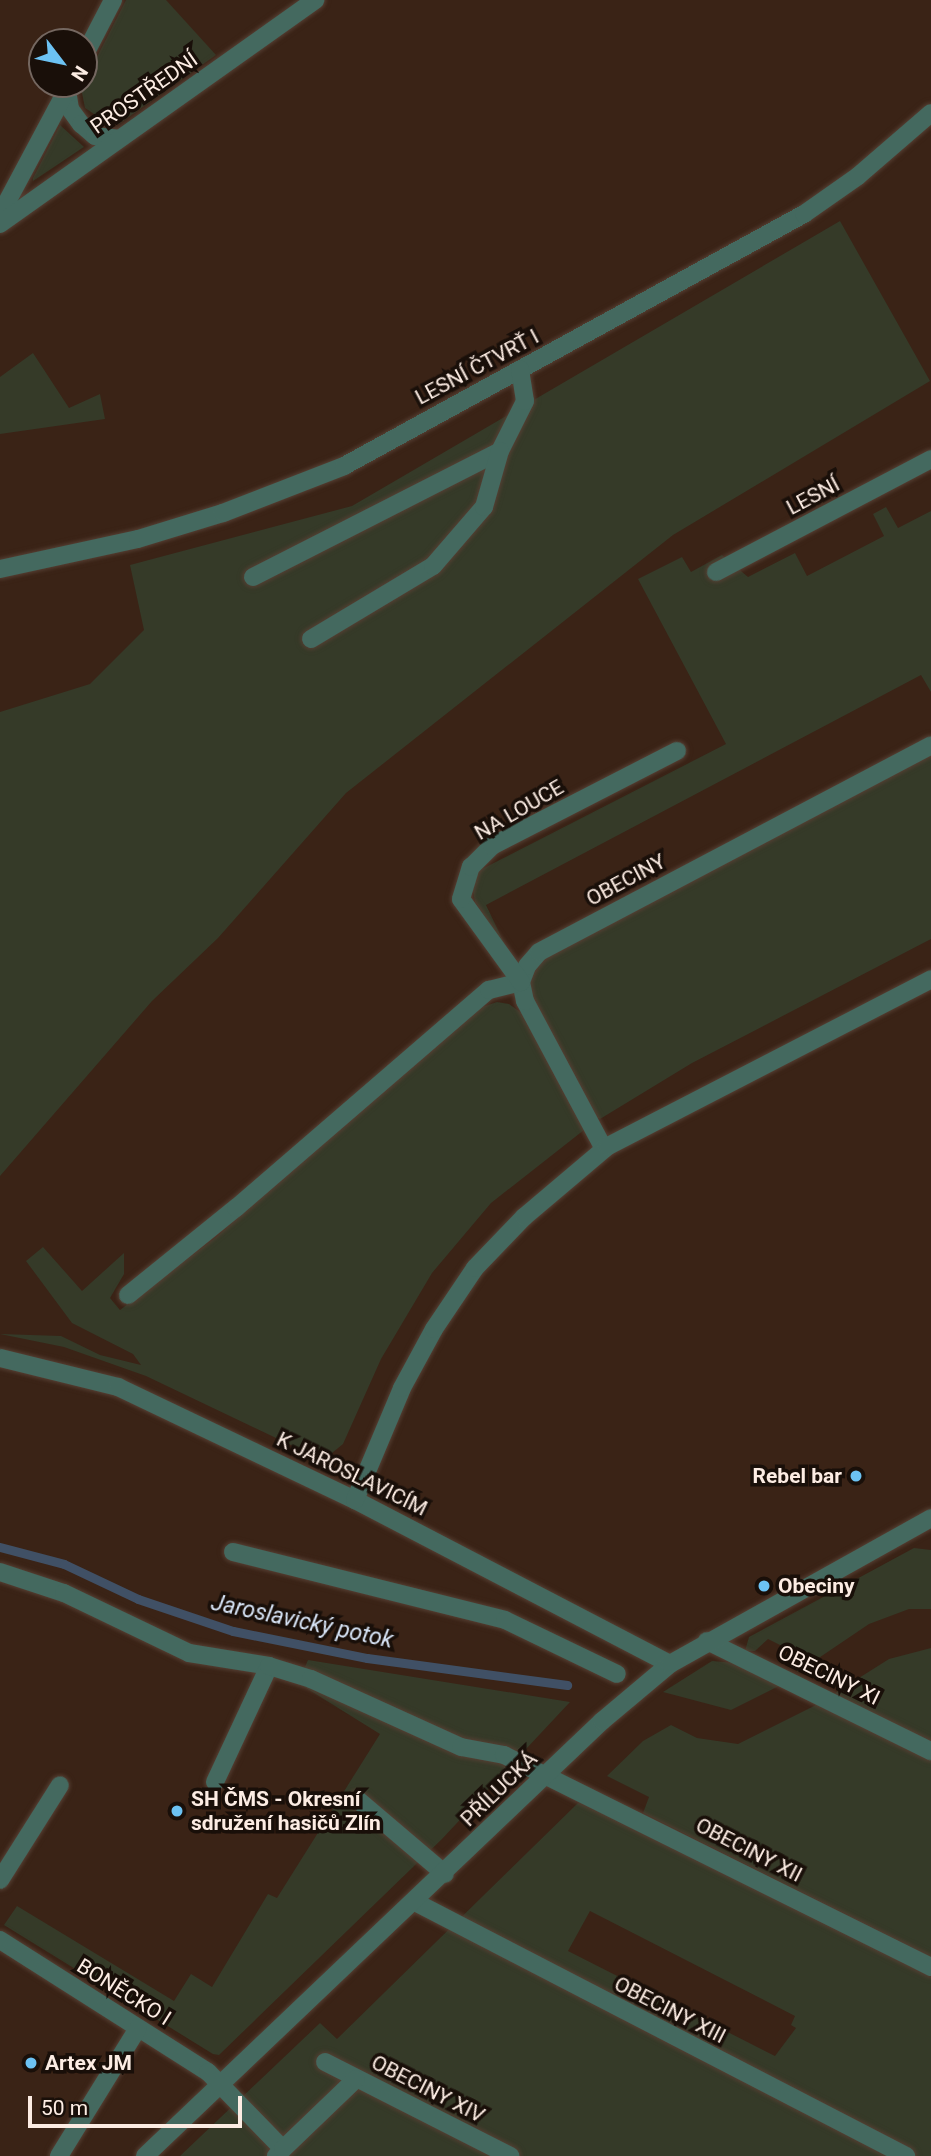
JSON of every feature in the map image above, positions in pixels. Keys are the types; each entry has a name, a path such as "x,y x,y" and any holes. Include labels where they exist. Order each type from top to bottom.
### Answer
{"street":[{"path":"98,29 113,0"},
{"name":"PROSTŘEDNÍ","path":"0,224 315,0"},
{"path":"0,215 62,98"},
{"path":"70,98 71,109 81,124 95,136 118,139"},
{"name":"LESNÍ ČTVRŤ I","path":"0,569 138,539 279,493 344,466 804,214 869,167 931,113"},
{"path":"311,639 433,566 484,507 500,451 524,401 520,369"},
{"path":"253,577 500,451"},
{"name":"LESNÍ","path":"716,572 931,459"},
{"name":"OBECINY","path":"521,982 539,952 931,745"},
{"name":"NA LOUCE","path":"521,982 461,899 462,883 471,867 492,846 677,751"},
{"path":"355,1500 402,1388 475,1268 524,1217 604,1149 931,979"},
{"path":"128,1295 236,1208 489,990 521,982 525,1001 604,1149"},
{"name":"K JAROSLAVICÍM","path":"0,1358 118,1387 355,1500 670,1664"},
{"name":"PŘÍLUCKÁ","path":"145,2156 445,1874 602,1721 670,1664 931,1518"},
{"path":"913,1528 931,1538"},
{"path":"233,1552 505,1620 617,1674"},
{"name":"OBECINY XII","path":"0,1572 64,1593 190,1653 269,1667 311,1679 450,1743 504,1755 931,1967"},
{"name":"OBECINY XI","path":"707,1641 931,1751"},
{"path":"215,1782 269,1667"},
{"path":"0,1880 60,1785"},
{"path":"358,1800 445,1874"},
{"name":"OBECINY XIII","path":"415,1902 906,2156"},
{"name":"BONĚCKO I","path":"0,1940 222,2084 280,2152"},
{"path":"59,2156 138,2028"},
{"name":"OBECINY XIV","path":"325,2063 510,2156"},
{"path":"280,2152 356,2079"}],"green space":[{"path":"126,0 166,0 216,55 119,124 109,124 85,108 83,98 98,98 98,55"},
{"path":"60,125 84,147 33,181 33,178"},
{"path":"840,221 930,381 673,535 346,793 218,938 152,1001 0,1176 0,712 90,684 144,630 130,565 352,506"},
{"path":"33,353 69,408 100,394 105,419 0,434 0,377"},
{"path":"886,507 898,528 931,511 931,692 921,675 486,905 507,949 475,902 472,885 480,870 726,744 638,579 682,557 691,572 722,555 748,577 795,553 807,576 884,536 873,514"},
{"path":"931,753 931,939 692,1063 600,1119 593,1115 532,999 530,984 535,964"},
{"path":"497,1002 509,1004 523,1014 584,1130 491,1203 432,1273 381,1359 343,1444 332,1453 316,1457 146,1376 64,1347 0,1334 61,1336 100,1355 141,1365 133,1354 72,1323 26,1261 43,1247 82,1291 124,1253 124,1274 110,1298 120,1310 215,1238 479,1008"},
{"path":"914,1548 931,1550 931,1609 909,1609 869,1624 798,1672 793,1666 798,1654 768,1639 755,1651 745,1651 749,1637"},
{"path":"931,1648 931,1743 832,1695 889,1659"},
{"path":"308,1660 570,1702 442,1839 219,2055 213,2054 4,1925 17,1906 174,2001 191,1974 212,1987 268,1894 277,1898 380,1734 298,1683"},
{"path":"712,1661 737,1663 781,1685 731,1710 663,1692"},
{"path":"818,1704 931,1759 931,1957 643,1813 649,1797 607,1776 643,1741 671,1725 697,1738 738,1744"},
{"path":"579,1802 931,1977 931,2156 180,2156 320,2023 337,2039","holes":["590,1911 795,2016 791,2025 796,2028 775,2056 568,1951"]}],"waterway":[{"name":"Jaroslavický potok","path":"0,1547 64,1564 138,1599 233,1631 367,1658 567,1685"}],"place":[{"name":"Rebel bar","path":"856,1476"},
{"name":"Obeciny","path":"764,1586"},
{"name":"SH ČMS - Okresní sdružení hasičů Zlín","path":"177,1811"},
{"name":"Artex JM","path":"31,2063"}]}
